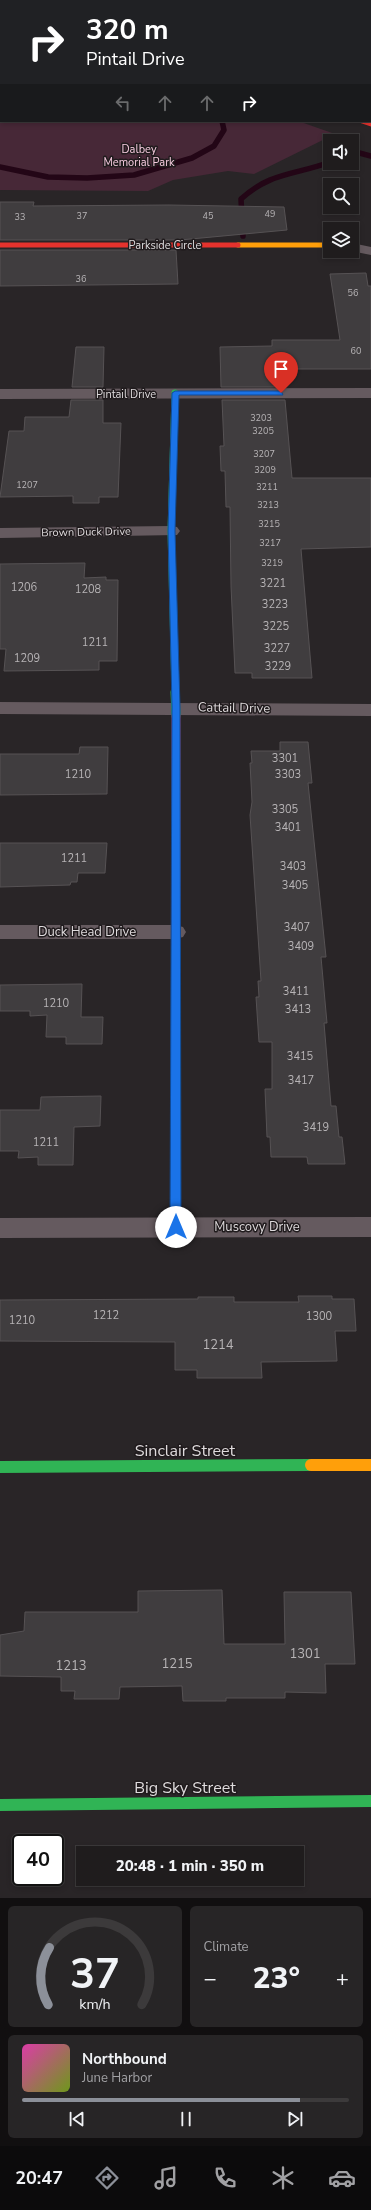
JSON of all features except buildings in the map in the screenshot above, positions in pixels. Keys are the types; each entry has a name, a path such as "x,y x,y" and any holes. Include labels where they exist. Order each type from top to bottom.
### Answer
{"street":[{"name":"Parkside Circle","path":"0,246 323,245"},
{"path":"359,248 371,251"},
{"path":"175,393 171,531 176,707 176,1227"},
{"name":"Pintail Drive","path":"0,394 371,393"},
{"name":"Brown Duck Drive","path":"0,532 171,531"},
{"name":"Cattail Drive","path":"0,708 176,707 371,710"},
{"name":"Duck Head Drive","path":"0,932 175,932"},
{"name":"Muscovy Drive","path":"0,1228 371,1227"},
{"name":"Sinclair Street","path":"0,1467 371,1465"},
{"name":"Big Sky Street","path":"0,1805 371,1802"}],"green space":[{"name":"Dalbey Memorial Park","path":"0,122 301,122 335,134 323,134 323,140 254,174 228,171 173,180 148,191 0,190"}],"waterway":[{"path":"0,167 48,177 87,178 134,175 192,158 214,146 224,130 222,122"},
{"path":"359,153 371,156"},
{"path":"243,236 241,199 252,190 273,179 323,164"}],"traffic: fast":[{"path":"175,393 171,531 176,716"},
{"path":"176,948 176,1227"},
{"path":"0,1467 311,1465"},
{"path":"0,1805 371,1801"}],"traffic: slow":[{"path":"238,245 323,245"},
{"path":"311,1465 371,1465"}],"traffic: jam":[{"path":"365,122 371,124"},
{"path":"0,245 238,245"},
{"path":"176,716 176,948"}],"route":[{"path":"176,1227 176,707 171,531 176,410 175,393 281,393"}]}
